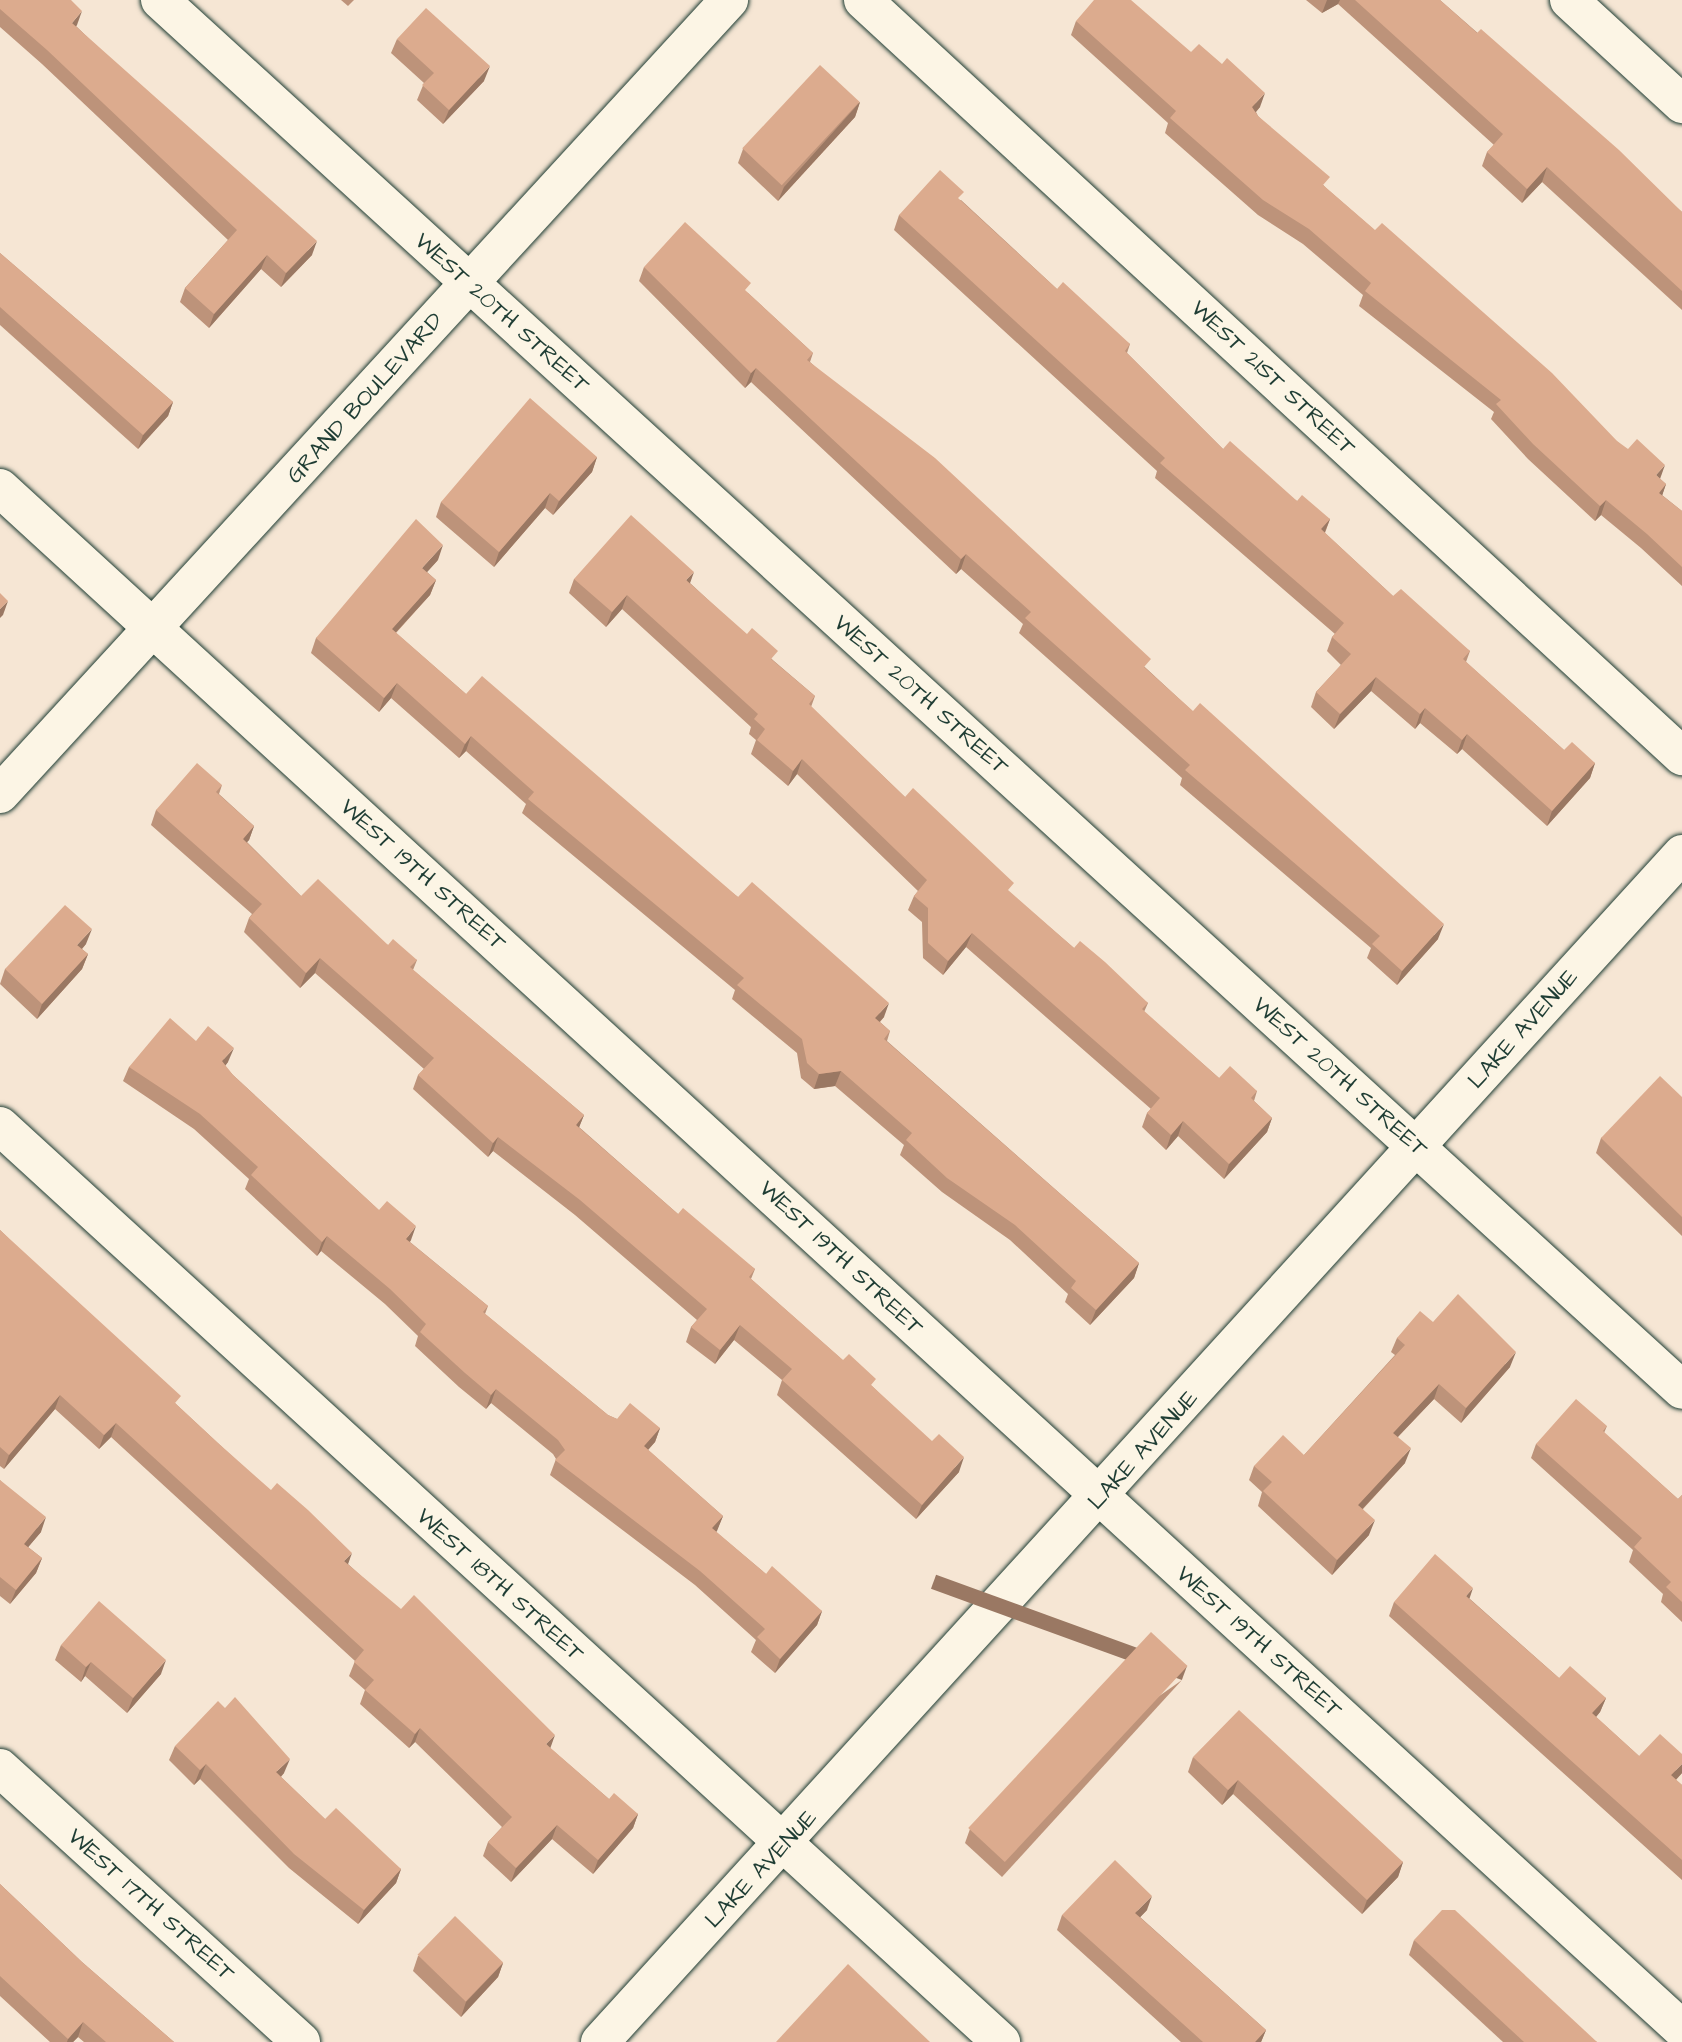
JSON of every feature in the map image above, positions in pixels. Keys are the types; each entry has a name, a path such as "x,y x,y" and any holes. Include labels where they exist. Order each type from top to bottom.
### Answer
{"street":[{"name":"WEST 20TH STREET","path":"160,0 1682,1390"},
{"name":"GRAND BOULEVARD","path":"0,794 155,630 729,0"},
{"name":"WEST 21ST STREET","path":"863,0 1682,756"},
{"path":"1569,0 1682,104"},
{"name":"WEST 19TH STREET","path":"0,488 1682,2029"},
{"name":"LAKE AVENUE","path":"600,2042 785,1844 1682,854"},
{"name":"WEST 18TH STREET","path":"0,1126 1001,2042"},
{"name":"WEST 17TH STREET","path":"0,1768 302,2042"}],"building":[{"path":"0,0 71,0 82,11 72,23 317,241 286,273 267,255 214,314 185,288 237,230 0,9"},
{"path":"1094,0 1131,0 1191,52 1199,44 1222,64 1227,58 1265,93 1252,107 1258,116 1330,177 1323,185 1375,230 1382,223 1552,373 1617,441 1628,449 1637,439 1665,465 1656,475 1666,484 1659,493 1682,511 1682,567 1606,500 1600,506 1533,444 1496,404 1501,400 1365,291 1371,283 1309,229 1263,200 1170,118 1176,111 1076,21"},
{"path":"1355,0 1440,0 1477,33 1481,29 1619,150 1682,212 1682,291 1547,167 1527,189 1487,152 1503,134"},
{"path":"426,8 490,66 449,110 422,85 434,73 397,39"},
{"path":"820,65 859,102 782,185 742,148"},
{"path":"940,170 964,192 958,198 1057,289 1063,282 1130,344 1125,351 1223,449 1230,441 1297,501 1302,495 1330,519 1321,529 1393,596 1401,589 1470,651 1463,659 1564,750 1572,742 1595,763 1552,811 1467,734 1462,740 1425,708 1420,714 1376,677 1340,714 1316,692 1351,654 1332,637 1344,623 1160,463 1165,458 899,215"},
{"path":"685,222 751,283 745,290 813,353 807,360 935,458 1151,659 1144,667 1193,711 1200,703 1444,924 1402,971 1372,944 1380,936 1185,770 1190,765 1025,618 1031,612 966,554 961,559 756,368 751,373 644,267"},
{"path":"0,253 173,402 143,435 0,307"},
{"path":"530,398 597,457 559,501 550,493 499,552 441,502"},
{"path":"631,515 694,572 686,580 747,634 752,628 778,651 771,659 815,696 809,704 905,797 913,788 1014,883 1008,890 1074,948 1080,941 1105,962 1148,1003 1142,1009 1219,1078 1230,1066 1257,1091 1251,1098 1272,1118 1229,1164 1183,1121 1171,1135 1147,1113 1160,1098 972,933 948,961 928,943 928,908 914,896 927,880 802,759 793,771 757,740 765,729 754,719 758,714 627,595 612,612 574,579"},
{"path":"416,519 443,545 422,568 436,580 392,629 466,694 482,676 738,897 752,882 889,1003 875,1018 890,1031 884,1039 1139,1263 1096,1310 1071,1288 1076,1281 1015,1225 947,1178 906,1140 912,1133 841,1071 819,1074 807,1063 802,1039 737,985 744,978 528,799 534,792 471,736 465,744 397,683 384,698 316,638"},
{"path":"0,593 8,601 0,609"},
{"path":"197,763 222,785 216,792 254,826 243,839 301,896 318,879 388,945 393,939 417,960 410,967 584,1115 576,1125 678,1214 683,1208 755,1269 749,1277 843,1360 849,1354 876,1379 871,1385 932,1441 939,1434 964,1457 922,1505 782,1380 792,1369 740,1325 720,1350 691,1327 707,1309 580,1200 498,1137 493,1143 418,1075 434,1058 320,958 306,973 249,918 262,904 156,810"},
{"path":"65,905 92,929 77,945 88,954 42,1004 5,969"},
{"path":"170,1018 196,1041 208,1026 234,1048 222,1061 233,1075 379,1210 387,1201 416,1226 406,1239 488,1306 483,1312 608,1415 617,1419 630,1403 660,1428 644,1446 723,1516 712,1528 766,1574 772,1566 822,1611 780,1659 757,1637 765,1629 700,1571 555,1460 565,1450 558,1440 496,1389 491,1395 465,1373 420,1332 426,1324 390,1289 327,1236 322,1242 251,1175 258,1167 200,1114 129,1067"},
{"path":"1660,1076 1682,1097 1682,1217 1601,1138"},
{"path":"0,1230 181,1396 175,1403 218,1443 271,1490 277,1483 308,1510 352,1553 344,1561 401,1609 414,1595 555,1735 546,1744 609,1799 614,1793 638,1814 598,1860 557,1825 516,1868 488,1842 512,1817 420,1728 415,1734 365,1690 374,1680 354,1662 364,1650 116,1423 104,1435 60,1395 9,1455 0,1447"},
{"path":"1458,1294 1516,1352 1466,1408 1439,1384 1393,1433 1411,1448 1358,1505 1375,1520 1337,1560 1263,1491 1272,1482 1254,1466 1283,1435 1304,1455 1405,1345 1397,1338 1420,1311 1433,1322"},
{"path":"1576,1399 1607,1426 1603,1431 1678,1499 1682,1495 1682,1602 1666,1587 1671,1582 1634,1547 1642,1538 1536,1444"},
{"path":"0,1480 46,1517 24,1544 42,1558 16,1590 0,1577"},
{"path":"1435,1554 1473,1588 1466,1596 1559,1678 1570,1666 1606,1698 1592,1713 1639,1756 1660,1734 1682,1754 1682,1764 1671,1775 1682,1785 1682,1860 1394,1602"},
{"path":"99,1601 166,1660 133,1698 91,1662 86,1667 61,1645"},
{"path":"1151,1632 1188,1666 1005,1862 968,1828"},
{"path":"235,1697 290,1759 276,1772 325,1819 336,1808 401,1869 364,1910 294,1854 206,1764 200,1770 175,1746 218,1701 225,1708"},
{"path":"1239,1710 1403,1862 1367,1900 1238,1780 1228,1790 1193,1757"},
{"path":"1115,1860 1152,1896 1135,1913 1266,2030 1255,2042 1203,2042 1062,1915"},
{"path":"0,1884 82,1962 174,2042 106,2042 83,2022 68,2039 0,1976"},
{"path":"1442,1910 1455,1910 1597,2042 1524,2042 1414,1940"},
{"path":"455,1916 503,1963 466,2001 417,1955"},
{"path":"848,1964 930,2042 776,2042"}]}
